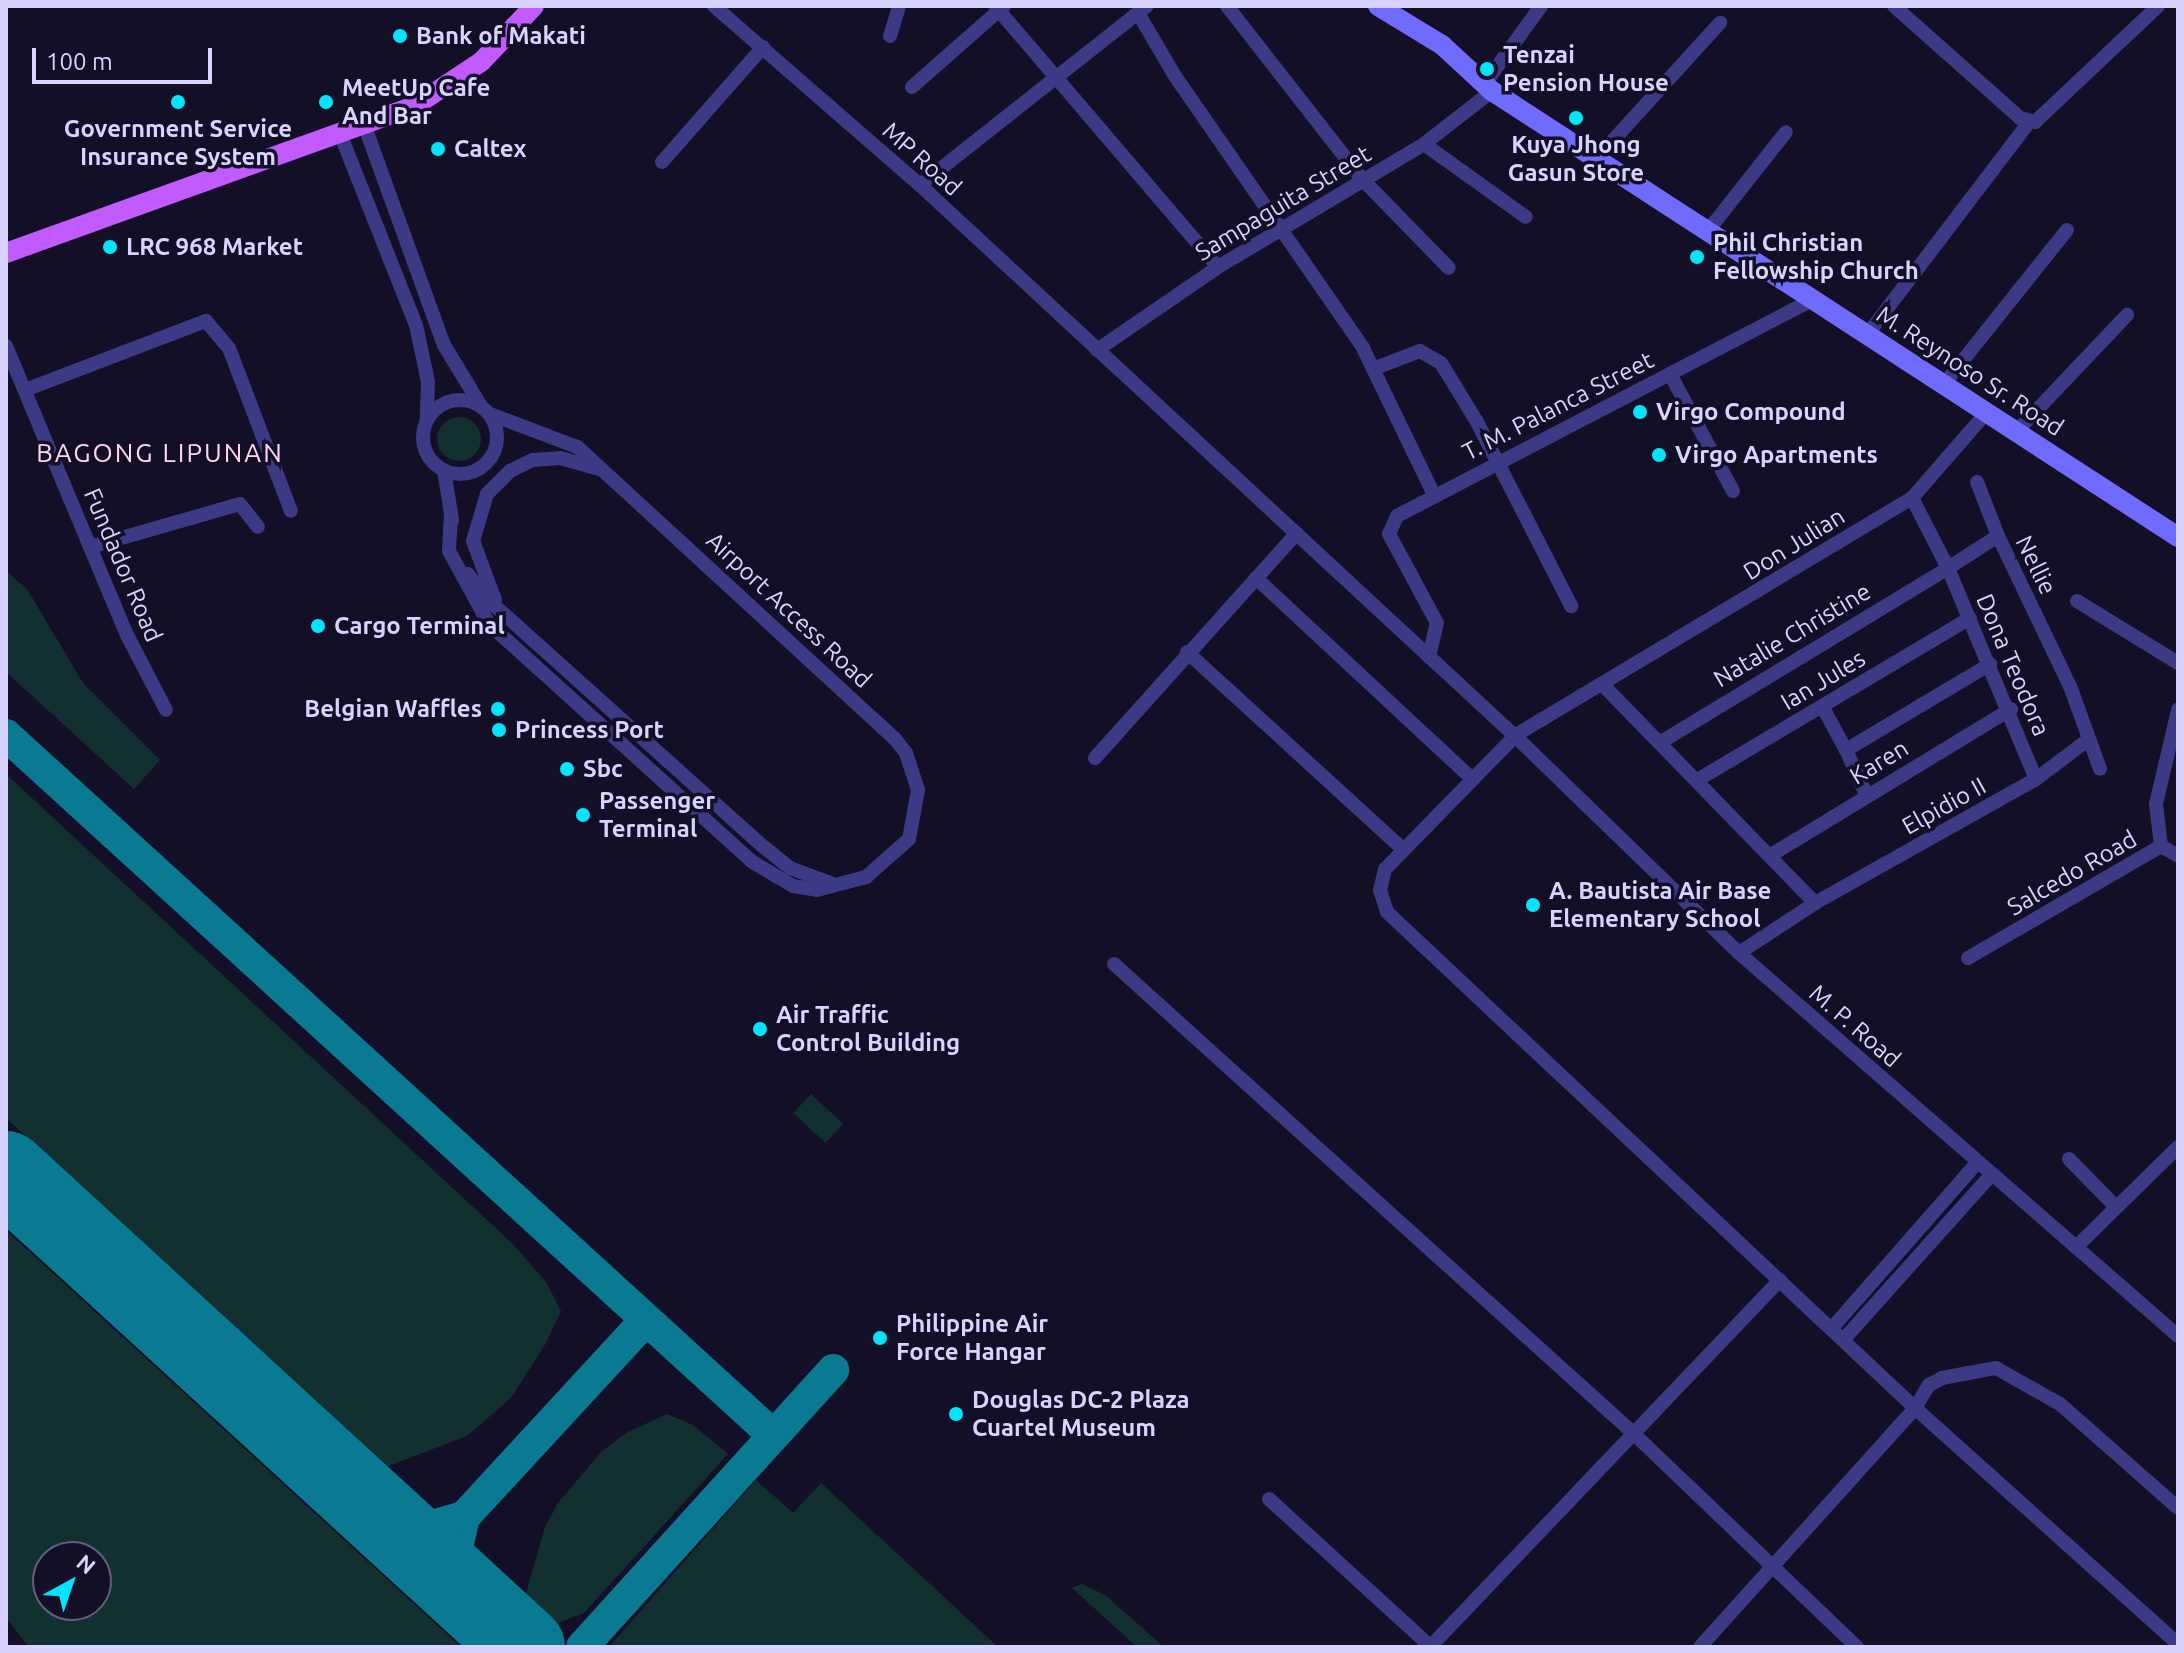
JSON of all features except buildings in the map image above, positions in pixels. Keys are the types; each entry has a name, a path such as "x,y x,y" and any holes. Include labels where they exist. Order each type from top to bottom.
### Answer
{"main road":[{"path":"6,253 341,136 416,105 460,78 501,44 534,6"}],"street":[{"name":"MP Road","path":"714,6 920,185 1297,533"},
{"path":"890,36 899,6"},
{"path":"1227,6 1362,179 1449,268"},
{"name":"M. Reynoso Sr. Road","path":"1378,6 1442,45 1488,88 2178,537"},
{"name":"Sampaguita Street","path":"1097,350 1218,267 1424,144 1488,88 1541,6"},
{"path":"1894,6 2036,121"},
{"path":"1867,335 2036,121 2158,6"},
{"path":"912,87 1000,7 1218,267"},
{"path":"920,185 1142,9 1232,160 1284,227 1373,369 1434,495"},
{"path":"1597,158 1720,23"},
{"path":"662,162 763,47"},
{"path":"341,136 416,325 428,382 424,448 444,470 476,471 492,456 498,435 486,410 452,364 365,127"},
{"path":"1707,232 1786,132"},
{"path":"1424,144 1526,217"},
{"path":"1944,384 2067,230"},
{"name":"T. M. Palanca Street","path":"1429,657 1437,623 1388,527 1434,495 1495,462 1813,299"},
{"path":"2015,433 2127,315"},
{"path":"25,390 206,321 229,348 291,511"},
{"name":"Fundador Road","path":"6,346 128,637 166,710"},
{"path":"1373,369 1420,351 1430,354 1456,386 1571,606"},
{"path":"1670,374 1733,491"},
{"path":"427,419 450,401 486,410"},
{"name":"Airport Access Road","path":"451,513 446,539 460,578 477,609 516,651 751,861 793,886 837,885 875,872 909,839 918,790 906,753 605,470 563,440 486,410"},
{"name":"Don Julian","path":"1986,413 1912,498 1604,686 1515,736 1402,848 1385,869 1380,890 1387,912 1915,1408 2178,1644"},
{"path":"498,607 478,566 473,541 487,494 510,471 533,460 560,458 605,470"},
{"name":"Airport Access Road","path":"444,470 451,513 470,579 764,847 799,873 837,885"},
{"path":"1977,482 1998,536"},
{"path":"1912,498 1948,568"},
{"path":"90,547 240,504 258,527"},
{"path":"1095,758 1297,533"},
{"name":"M. P. Road","path":"1297,533 1515,736 1739,953 2178,1336"},
{"name":"Nellie","path":"1948,568 1998,536 2100,769"},
{"name":"Dona Teodora","path":"1948,568 2011,709 2036,779"},
{"name":"Natalie Christine","path":"1661,742 1948,568"},
{"path":"1256,578 1473,780"},
{"path":"2077,601 2178,663"},
{"name":"Ian Jules","path":"1699,779 1970,618"},
{"path":"1187,652 1402,848"},
{"path":"1846,750 1990,664"},
{"path":"1604,686 1699,779 1815,903"},
{"path":"1822,706 1866,794"},
{"name":"Karen","path":"1771,855 1866,794 2011,709"},
{"name":"Salcedo Road","path":"1968,958 2161,846 2156,804 2178,710"},
{"name":"Elpidio II","path":"1739,953 1815,903 2036,779 2089,739"},
{"path":"2161,846 2178,856"},
{"path":"1114,964 1776,1564 1857,1647"},
{"path":"2076,1247 2178,1147"},
{"path":"2069,1159 2115,1206"},
{"path":"1832,1328 1978,1162"},
{"path":"1844,1339 1991,1175"},
{"path":"1269,1499 1430,1647 1780,1280"},
{"path":"1700,1647 1915,1408 1929,1385 1942,1378 1996,1368 2060,1404 2178,1508"}],"green space":[{"path":"459,417 474,424 481,439 474,454 459,461 444,454 437,439 444,424"},
{"path":"6,571 27,589 83,683 160,760 134,789 6,672"},
{"path":"6,774 513,1244 546,1282 561,1311 546,1343 511,1398 467,1436 388,1466 6,1118"},
{"path":"811,1094 843,1124 825,1143 793,1113"},
{"path":"6,1230 461,1647 29,1647 6,1618"},
{"path":"667,1414 693,1425 728,1454 584,1613 558,1623 526,1593 545,1527 558,1503 601,1452 626,1433"},
{"path":"756,1480 793,1513 821,1483 998,1647 609,1647"},
{"path":"1082,1584 1105,1595 1164,1647 1137,1647 1072,1588"}],"taxiway":[{"path":"6,735 773,1435"},
{"path":"375,1510 418,1530 464,1517 646,1320"},
{"path":"582,1647 833,1370"},
{"path":"464,1517 456,1553 469,1597"}],"runway":[{"path":"6,1172 524,1647"}],"place":[{"name":"Bank of Makati","path":"400,36"},
{"name":"Tenzai Pension House","path":"1487,69"},
{"name":"Government Service Insurance System","path":"178,102"},
{"name":"MeetUp Cafe And Bar","path":"326,102"},
{"name":"Kuya Jhong Gasun Store","path":"1576,118"},
{"name":"Caltex","path":"438,149"},
{"name":"LRC 968 Market","path":"110,247"},
{"name":"Phil Christian Fellowship Church","path":"1697,257"},
{"name":"Virgo Compound","path":"1640,412"},
{"name":"Virgo Apartments","path":"1659,455"},
{"name":"Cargo Terminal","path":"318,626"},
{"name":"Belgian Waffles","path":"498,709"},
{"name":"Princess Port","path":"499,730"},
{"name":"Sbc","path":"567,769"},
{"name":"Passenger Terminal","path":"583,815"},
{"name":"A. Bautista Air Base Elementary School","path":"1533,905"},
{"name":"Air Traffic Control Building","path":"760,1029"},
{"name":"Philippine Air Force Hangar","path":"880,1338"},
{"name":"Douglas DC-2 Plaza Cuartel Museum","path":"956,1414"}],"district":[{"name":"BAGONG LIPUNAN","path":"160,453"}]}
